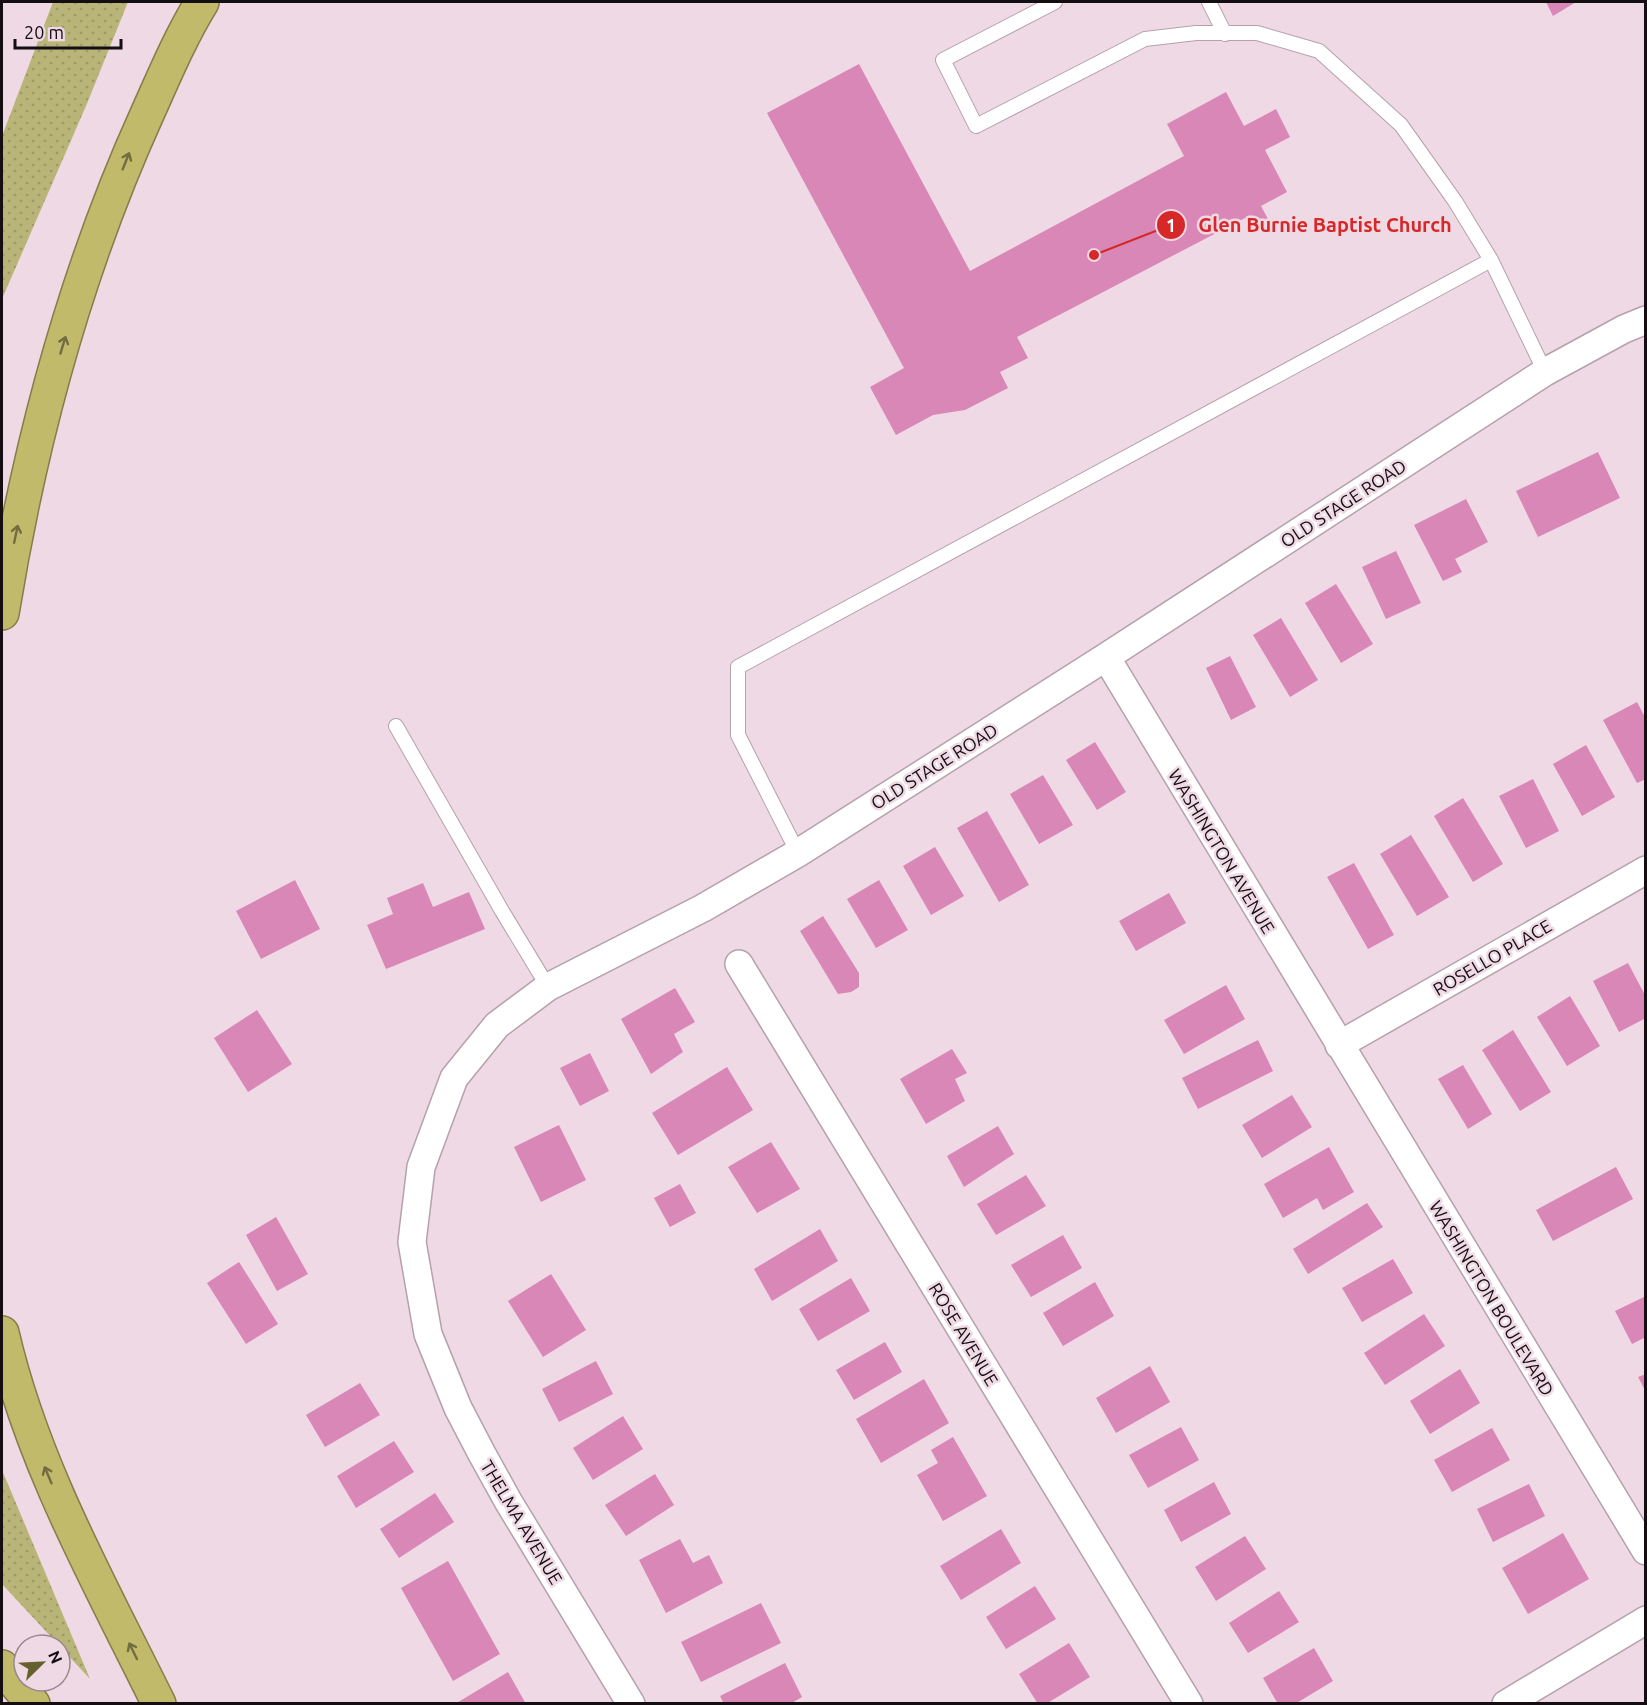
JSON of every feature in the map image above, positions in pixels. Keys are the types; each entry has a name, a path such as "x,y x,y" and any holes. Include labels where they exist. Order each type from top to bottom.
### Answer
{"highway":[{"path":"2,612 8,571 44,407 85,275 127,159 188,24 202,2"},
{"path":"2,1333 10,1371 47,1473 159,1704"},
{"path":"2,1667 33,1704"}],"street":[{"name":"OLD STAGE ROAD","path":"428,1334 412,1242 421,1167 454,1078 497,1025 548,987 704,908 798,852 1106,657 1545,372 1624,329 1646,320"},
{"name":"WASHINGTON AVENUE","path":"1106,657 1339,1045"},
{"name":"ROSELLO PLACE","path":"1339,1045 1646,870"},
{"name":"ROSE AVENUE","path":"739,964 1190,1704"},
{"name":"WASHINGTON BOULEVARD","path":"1339,1045 1646,1551"},
{"name":"THELMA AVENUE","path":"428,1334 458,1408 482,1454 631,1704"},
{"path":"1506,1704 1646,1620"}],"lane":[{"path":"1055,2 944,60 976,126 1145,39 1196,33 1257,33 1319,51 1401,125 1455,201 1491,260 1545,372"},
{"path":"1209,2 1224,34"},
{"path":"798,852 738,735 738,667 1491,260"},
{"path":"396,726 548,987"}],"shaded area":[{"path":"53,2 128,2 86,106 2,299 2,136"},
{"path":"2,1470 71,1633 47,1633 2,1584"},
{"path":"72,1636 90,1679 72,1660"}],"building":[{"path":"1546,2 1576,2 1553,16"},
{"path":"859,64 970,271 1184,156 1167,124 1226,92 1244,126 1276,109 1290,137 1265,150 1287,192 1261,206 1268,219 1251,228 1245,218 1017,337 1028,358 1000,372 1008,388 965,410 933,415 896,435 870,387 904,368 767,113"},
{"path":"1598,452 1620,498 1538,537 1516,491"},
{"path":"1466,499 1488,542 1455,559 1462,572 1443,581 1414,525"},
{"path":"1396,551 1421,603 1386,619 1362,567"},
{"path":"1336,584 1373,644 1341,663 1305,603"},
{"path":"1281,618 1318,680 1290,697 1253,635"},
{"path":"1230,656 1256,707 1231,720 1206,668"},
{"path":"1637,702 1646,719 1646,779 1637,783 1603,720"},
{"path":"1095,742 1126,792 1097,810 1066,760"},
{"path":"1586,745 1615,797 1582,816 1553,764"},
{"path":"1043,775 1073,825 1039,844 1010,794"},
{"path":"1533,779 1559,831 1526,848 1499,796"},
{"path":"1463,798 1503,864 1473,882 1434,816"},
{"path":"987,811 1029,885 999,902 957,828"},
{"path":"1411,835 1449,897 1417,916 1380,854"},
{"path":"935,847 964,896 931,915 903,866"},
{"path":"1354,863 1394,935 1368,949 1327,877"},
{"path":"295,880 320,929 261,959 236,911"},
{"path":"879,880 908,930 876,948 847,899"},
{"path":"423,883 433,907 469,892 485,929 386,969 367,925 393,914 387,898"},
{"path":"1169,893 1186,923 1136,951 1119,921"},
{"path":"823,916 859,973 859,987 851,992 838,994 800,931"},
{"path":"1628,963 1646,997 1646,1018 1619,1032 1593,981"},
{"path":"1226,985 1245,1019 1184,1054 1164,1020"},
{"path":"675,988 695,1022 674,1034 683,1052 651,1074 621,1019"},
{"path":"1570,996 1600,1046 1567,1066 1537,1017"},
{"path":"257,1010 292,1064 248,1092 214,1038"},
{"path":"1513,1030 1551,1092 1520,1111 1482,1050"},
{"path":"1258,1040 1273,1071 1198,1109 1182,1078"},
{"path":"952,1049 967,1073 955,1079 965,1101 926,1124 900,1079"},
{"path":"590,1053 609,1091 580,1106 560,1068"},
{"path":"1463,1065 1492,1114 1468,1129 1438,1079"},
{"path":"727,1067 753,1110 678,1155 652,1113"},
{"path":"1292,1095 1312,1127 1262,1158 1242,1125"},
{"path":"559,1125 586,1180 541,1202 514,1147"},
{"path":"998,1126 1014,1154 964,1187 947,1156"},
{"path":"771,1142 800,1189 757,1213 728,1167"},
{"path":"1329,1147 1354,1192 1323,1210 1317,1198 1283,1218 1264,1184"},
{"path":"1616,1167 1633,1199 1553,1241 1536,1210"},
{"path":"1026,1175 1046,1206 996,1235 977,1204"},
{"path":"680,1184 696,1213 670,1227 654,1198"},
{"path":"1367,1203 1383,1227 1308,1274 1293,1249"},
{"path":"276,1217 308,1274 277,1291 246,1235"},
{"path":"820,1229 838,1261 772,1301 754,1269"},
{"path":"1063,1235 1082,1268 1031,1297 1011,1265"},
{"path":"1393,1259 1413,1293 1362,1322 1342,1288"},
{"path":"239,1262 278,1324 246,1344 207,1283"},
{"path":"551,1274 586,1330 543,1357 508,1301"},
{"path":"851,1278 870,1311 818,1341 799,1309"},
{"path":"1095,1282 1114,1316 1063,1346 1043,1313"},
{"path":"1646,1296 1646,1337 1632,1344 1615,1311"},
{"path":"1424,1314 1445,1346 1385,1385 1364,1353"},
{"path":"885,1342 902,1372 854,1400 836,1370"},
{"path":"596,1361 613,1394 559,1422 542,1389"},
{"path":"1150,1366 1170,1402 1116,1433 1096,1398"},
{"path":"1460,1369 1480,1403 1430,1434 1410,1401"},
{"path":"1646,1374 1646,1392 1638,1377"},
{"path":"924,1379 949,1423 881,1463 856,1419"},
{"path":"360,1383 380,1415 325,1447 306,1415"},
{"path":"623,1416 643,1449 593,1480 573,1448"},
{"path":"1181,1427 1199,1460 1148,1488 1129,1455"},
{"path":"1492,1428 1510,1460 1452,1492 1434,1460"},
{"path":"953,1437 987,1496 943,1521 917,1475 938,1463 931,1450"},
{"path":"394,1441 414,1472 356,1508 337,1476"},
{"path":"655,1474 674,1505 626,1536 605,1505"},
{"path":"1214,1482 1231,1514 1181,1542 1164,1510"},
{"path":"1529,1484 1545,1516 1493,1542 1477,1509"},
{"path":"435,1493 454,1522 399,1558 380,1529"},
{"path":"1001,1529 1021,1563 961,1600 940,1566"},
{"path":"1563,1533 1589,1579 1528,1614 1502,1568"},
{"path":"1245,1536 1266,1569 1216,1601 1195,1567"},
{"path":"680,1539 693,1563 709,1555 723,1583 666,1613 639,1560"},
{"path":"448,1561 500,1654 453,1681 401,1588"},
{"path":"1035,1586 1056,1619 1006,1649 986,1617"},
{"path":"1279,1591 1299,1622 1248,1653 1229,1623"},
{"path":"761,1603 781,1643 701,1682 681,1642"},
{"path":"1069,1643 1090,1677 1046,1704 1038,1704 1019,1674"},
{"path":"1314,1648 1333,1681 1295,1704 1278,1704 1263,1678"},
{"path":"785,1663 802,1697 790,1704 724,1704 720,1696"},
{"path":"508,1672 526,1704 455,1704"}],"place":[{"name":"Glen Burnie Baptist Church","path":"1094,255"}]}
